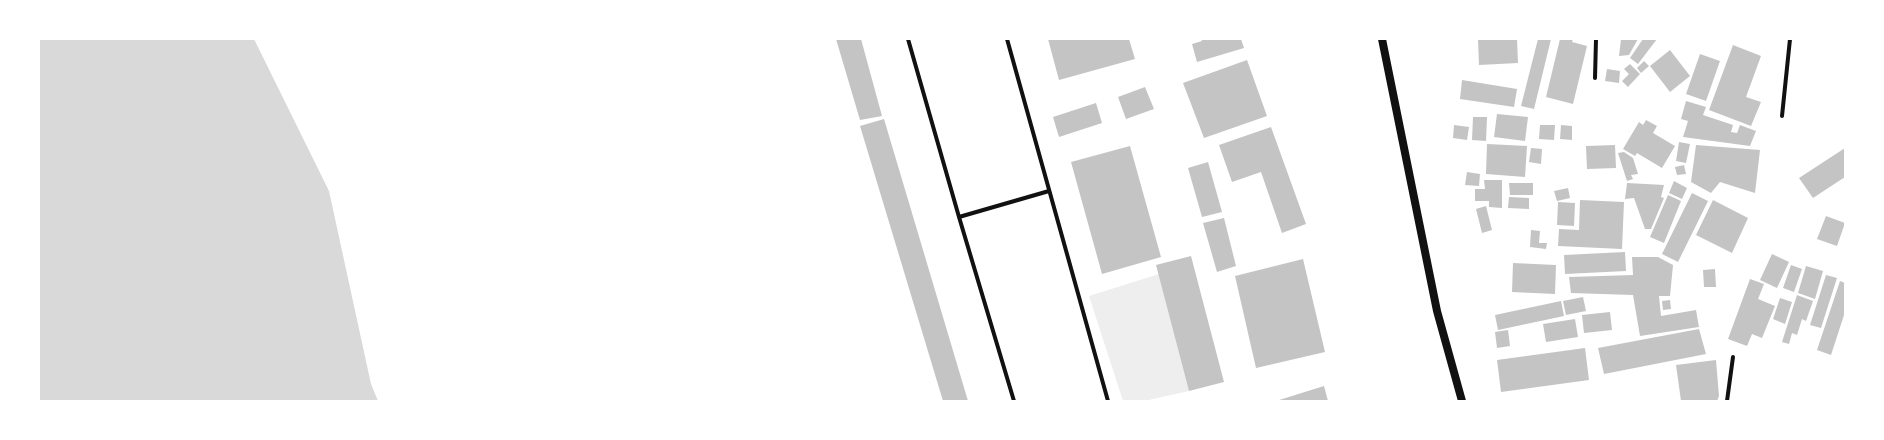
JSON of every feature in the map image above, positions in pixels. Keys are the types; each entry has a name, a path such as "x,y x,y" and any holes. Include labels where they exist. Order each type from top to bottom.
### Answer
{"main road":[{"path":"1382,39 1437,311 1462,401"}],"street":[{"path":"908,39 1014,401"},
{"path":"1007,39 1108,401"},
{"path":"1595,78 1596,39"},
{"path":"1782,116 1790,40 1784,39"},
{"path":"959,217 1049,191"},
{"path":"1727,401 1733,357"}],"shaded area":[{"path":"39,39 254,39 329,191 371,384 378,401 39,401"},
{"path":"1159,274 1189,391 1144,401 1123,401 1089,296"}],"building":[{"path":"836,39 861,39 882,116 860,120"},
{"path":"1048,39 1129,39 1135,59 1059,80"},
{"path":"1201,39 1241,39 1244,48 1197,62 1192,44 1202,41"},
{"path":"1478,39 1517,39 1518,63 1479,65"},
{"path":"1538,39 1551,39 1534,109 1521,106"},
{"path":"1560,39 1573,39 1572,42 1587,46 1573,104 1546,97"},
{"path":"1621,39 1638,39 1629,55 1619,56"},
{"path":"1643,39 1657,39 1638,64 1630,58"},
{"path":"1733,45 1761,56 1746,97 1761,102 1751,126 1709,110"},
{"path":"1670,50 1690,76 1670,92 1650,66"},
{"path":"1700,54 1720,61 1706,101 1686,94"},
{"path":"1247,60 1267,116 1204,138 1183,83"},
{"path":"1644,61 1649,66 1641,73 1637,68"},
{"path":"1630,64 1640,74 1628,87 1622,81 1629,74 1624,69"},
{"path":"1607,69 1620,71 1619,83 1605,81"},
{"path":"1462,80 1517,89 1514,107 1460,99"},
{"path":"1145,87 1154,109 1126,119 1118,97"},
{"path":"1686,101 1706,107 1703,115 1733,125 1731,132 1737,133 1740,125 1756,131 1750,146 1683,137 1688,121 1681,119"},
{"path":"1096,103 1102,123 1059,137 1053,117"},
{"path":"1497,114 1528,117 1525,141 1494,137"},
{"path":"1473,117 1487,117 1486,141 1472,140"},
{"path":"884,119 968,401 943,401 860,126"},
{"path":"1646,120 1657,126 1653,133 1675,146 1662,168 1637,153 1635,156 1623,149 1639,122 1643,125"},
{"path":"1454,125 1469,127 1467,140 1453,138"},
{"path":"1540,125 1555,125 1554,140 1539,139"},
{"path":"1561,125 1572,126 1572,140 1560,139"},
{"path":"1271,127 1306,224 1282,233 1261,172 1232,182 1219,145"},
{"path":"1679,142 1690,144 1686,163 1676,161"},
{"path":"1487,144 1527,146 1525,177 1486,174"},
{"path":"1615,145 1616,168 1587,169 1586,146"},
{"path":"1696,145 1760,150 1755,193 1720,182 1711,193 1691,182"},
{"path":"1130,146 1161,257 1102,274 1071,162"},
{"path":"1531,148 1542,149 1541,164 1529,162"},
{"path":"1845,148 1845,177 1813,198 1799,178"},
{"path":"1624,152 1633,158 1638,174 1631,175 1633,179 1627,181 1618,153"},
{"path":"1208,162 1222,212 1202,217 1188,168"},
{"path":"1684,165 1686,174 1677,175 1675,167"},
{"path":"1467,172 1480,174 1479,186 1465,185"},
{"path":"1484,180 1502,180 1502,208 1489,207 1489,201 1475,201 1475,189 1485,189"},
{"path":"1674,181 1687,188 1682,199 1669,193"},
{"path":"1509,183 1533,183 1533,195 1510,195"},
{"path":"1627,183 1664,185 1661,197 1664,198 1651,229 1645,229 1634,198 1625,199"},
{"path":"1568,188 1570,198 1557,201 1554,191"},
{"path":"1692,193 1708,201 1678,262 1662,254"},
{"path":"1668,195 1681,201 1664,243 1650,237"},
{"path":"1509,197 1529,198 1529,209 1508,208"},
{"path":"1580,200 1624,202 1622,249 1558,246 1559,229 1579,230"},
{"path":"1713,200 1748,218 1732,253 1696,235"},
{"path":"1558,202 1575,203 1574,226 1557,225"},
{"path":"1486,206 1492,230 1482,233 1476,209"},
{"path":"1826,216 1845,223 1837,246 1817,239"},
{"path":"1224,218 1236,266 1217,272 1203,223"},
{"path":"1531,230 1540,231 1539,243 1547,243 1546,249 1530,247"},
{"path":"1625,252 1626,271 1565,274 1564,255"},
{"path":"1772,254 1789,262 1777,288 1760,280"},
{"path":"1191,256 1224,382 1189,391 1156,265"},
{"path":"1632,257 1658,257 1673,265 1670,296 1659,296 1661,316 1696,310 1699,327 1640,336 1633,295 1571,293 1569,277 1633,275"},
{"path":"1303,259 1325,352 1256,368 1235,276"},
{"path":"1513,263 1556,265 1555,294 1512,292"},
{"path":"1791,265 1802,269 1794,292 1783,288"},
{"path":"1806,266 1823,271 1815,299 1798,293"},
{"path":"1715,269 1716,287 1704,287 1703,270"},
{"path":"1826,275 1837,278 1821,328 1810,325"},
{"path":"1750,279 1764,284 1758,299 1775,306 1762,338 1752,334 1747,346 1728,339"},
{"path":"1840,281 1845,283 1845,312 1831,355 1817,350"},
{"path":"1797,295 1813,301 1806,321 1802,319 1797,335 1792,333 1789,344 1782,342"},
{"path":"1583,297 1586,311 1566,315 1563,301"},
{"path":"1780,298 1792,302 1785,324 1773,319"},
{"path":"1670,300 1671,309 1663,310 1662,301"},
{"path":"1561,301 1564,316 1498,330 1495,315"},
{"path":"1610,312 1612,330 1584,333 1582,315"},
{"path":"1575,319 1578,337 1546,342 1543,324"},
{"path":"1699,329 1706,354 1604,374 1598,348"},
{"path":"1508,330 1510,346 1497,348 1495,332"},
{"path":"1585,348 1589,380 1501,392 1497,360"},
{"path":"1716,360 1719,396 1717,401 1681,401 1676,365"},
{"path":"1324,386 1328,401 1276,401"}]}
